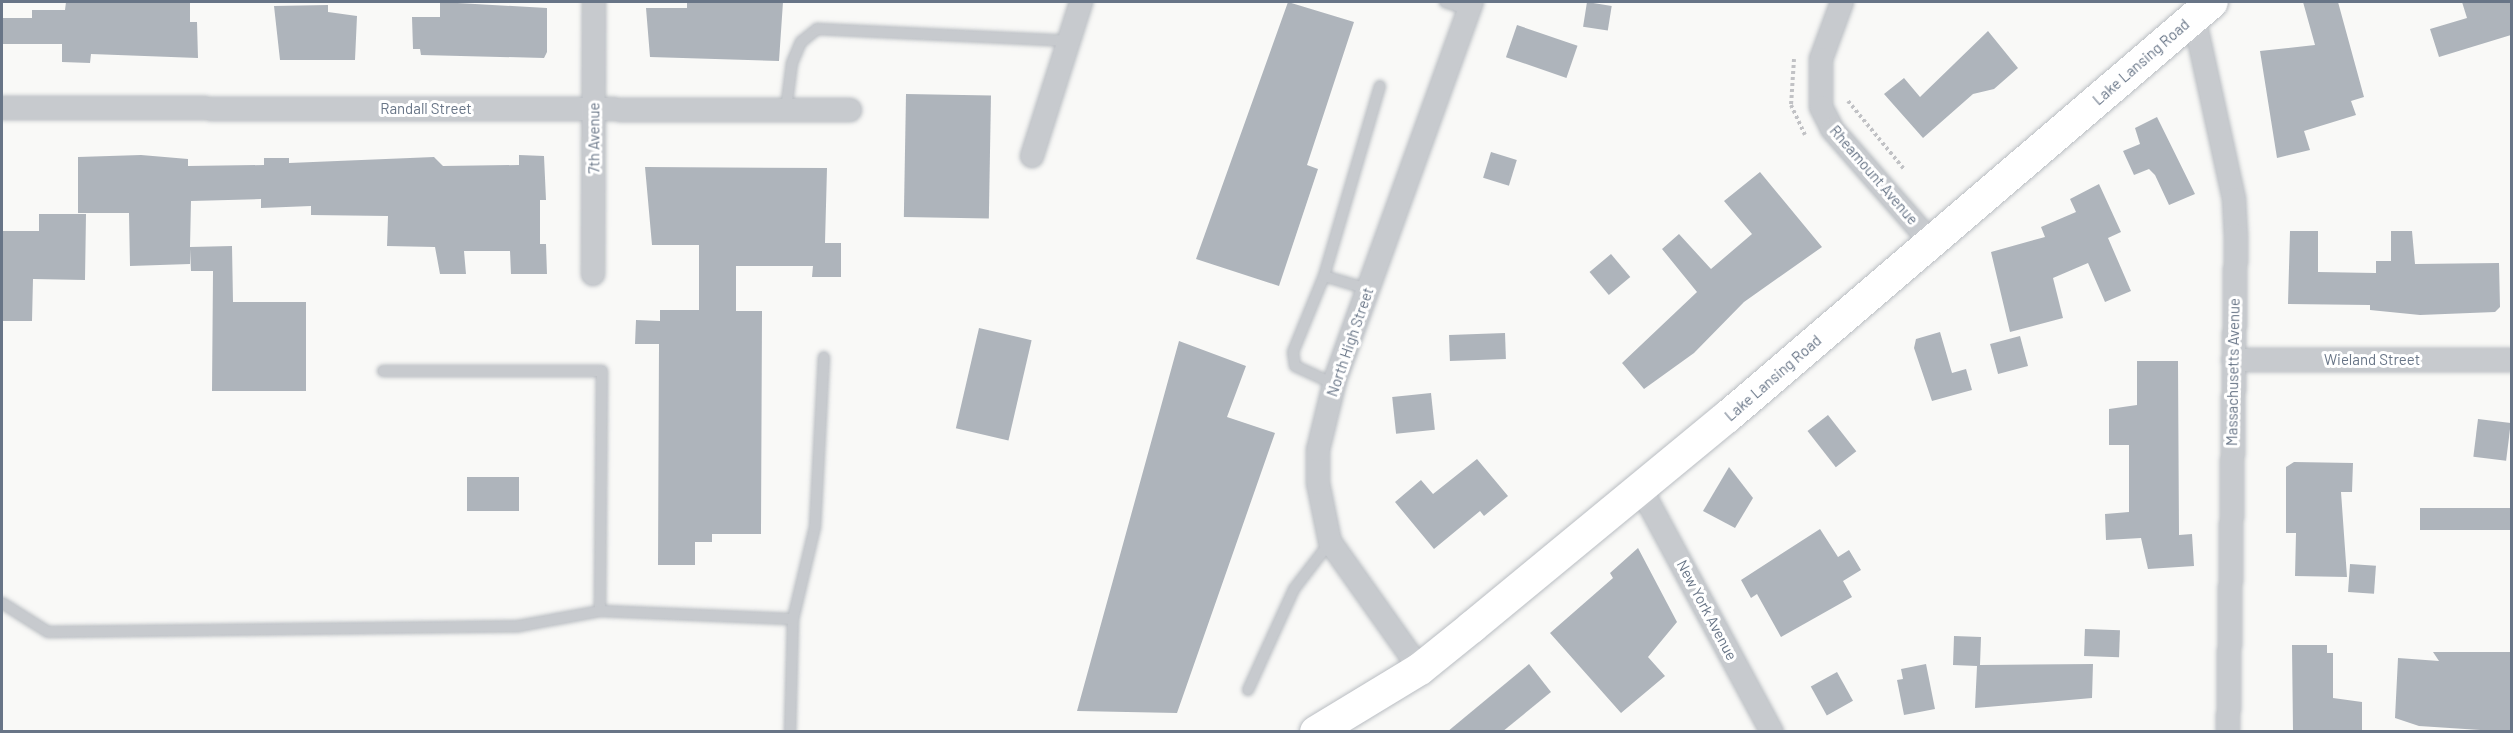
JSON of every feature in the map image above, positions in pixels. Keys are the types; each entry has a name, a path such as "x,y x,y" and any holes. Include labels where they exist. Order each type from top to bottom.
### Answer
{"main road":[{"name":"Lake Lansing Road","path":"1316,732 1419,669 1641,489 2203,9"}],"street":[{"name":"7th Avenue","path":"593,274 594,2"},
{"path":"1032,156 1081,2"},
{"name":"Rheamount Avenue","path":"1842,2 1821,59 1821,107 1832,129 1931,242"},
{"name":"North High Street","path":"1419,669 1330,542 1318,461 1334,384 1470,6"},
{"name":"Massachusetts Avenue","path":"2203,9 2234,198 2228,732"},
{"name":"Randall Street","path":"2,108 850,110"},
{"name":"Wieland Street","path":"2233,360 2511,360"},
{"name":"New York Avenue","path":"1641,489 1772,732"}],"lane":[{"path":"1446,2 1470,6"},
{"path":"786,109 792,63 801,42 816,29 1067,41"},
{"path":"1334,384 1295,366 1293,352 1324,276 1380,86"},
{"path":"1324,276 1368,289"},
{"path":"790,732 793,619 815,527 824,357"},
{"path":"383,372 602,372 600,611"},
{"path":"1248,690 1294,589 1330,542"},
{"path":"2,603 48,632 519,626 600,611 793,619"}],"path":[{"path":"1842,95 1910,176"}],"building":[{"path":"66,2 190,2 190,22 197,22 198,58 91,54 90,63 62,62 62,44 2,44 2,18 32,18 32,10 65,10"},
{"path":"440,2 547,8 547,52 544,58 421,55 420,49 413,49 412,17 440,17"},
{"path":"687,2 783,2 779,61 650,57 646,8 687,8"},
{"path":"1288,2 1354,22 1307,165 1318,169 1279,286 1196,259"},
{"path":"1587,2 1612,6 1608,31 1583,27"},
{"path":"2303,2 2338,2 2364,97 2351,101 2356,115 2304,131 2310,150 2277,158 2260,51 2315,45"},
{"path":"2462,2 2511,2 2511,35 2439,57 2430,29 2467,18"},
{"path":"328,5 328,12 357,16 355,60 280,60 274,6"},
{"path":"1517,25 1578,46 1566,78 1506,57"},
{"path":"1988,31 2018,68 1994,89 1973,94 1923,138 1884,94 1904,78 1920,97"},
{"path":"906,94 991,95 989,218 904,217"},
{"path":"2157,117 2195,194 2169,205 2155,175 2149,169 2134,175 2123,151 2140,144 2135,128"},
{"path":"1491,152 1517,160 1509,186 1483,178"},
{"path":"141,155 188,159 188,166 264,165 264,158 289,158 289,163 434,157 443,166 519,165 519,155 544,156 546,200 540,200 540,244 546,244 547,274 511,274 510,251 464,251 466,274 440,274 435,247 387,246 388,216 311,215 311,206 261,208 261,199 191,201 190,247 232,246 233,302 306,302 306,391 212,391 213,271 191,271 190,249 190,264 130,266 129,213 78,213 78,157"},
{"path":"645,167 827,168 825,243 841,243 841,277 812,277 813,266 736,266 736,311 762,311 761,534 712,534 712,542 695,542 695,565 658,565 659,344 635,344 636,320 660,321 660,310 699,310 699,245 652,245"},
{"path":"1760,172 1822,247 1744,302 1694,353 1644,389 1622,363 1697,292 1662,249 1679,234 1711,269 1752,234 1724,201"},
{"path":"2099,184 2121,232 2108,238 2131,291 2105,302 2088,263 2053,278 2063,318 2010,332 1991,252 2045,237 2041,227 2076,212 2070,199"},
{"path":"39,214 86,214 85,280 33,279 32,321 2,321 2,231 39,231"},
{"path":"2290,231 2318,231 2318,272 2376,273 2376,261 2391,261 2391,231 2412,231 2415,264 2499,263 2500,307 2495,312 2420,315 2370,310 2370,305 2288,304"},
{"path":"1611,254 1630,277 1609,295 1590,272"},
{"path":"979,328 1032,340 1008,441 956,428"},
{"path":"1940,332 1952,373 1966,369 1972,390 1932,401 1914,348 1916,339"},
{"path":"1505,333 1506,359 1450,361 1449,335"},
{"path":"2020,336 2028,366 1998,374 1990,344"},
{"path":"1179,341 1246,366 1227,417 1275,433 1177,713 1077,711"},
{"path":"2137,361 2178,361 2179,535 2192,534 2194,566 2148,569 2141,538 2106,540 2105,514 2129,512 2129,445 2109,445 2109,409 2137,405"},
{"path":"1431,393 1435,430 1396,434 1392,397"},
{"path":"1828,415 1856,451 1836,467 1808,431"},
{"path":"2478,419 2511,423 2506,461 2473,457"},
{"path":"1477,459 1508,496 1484,516 1480,511 1434,549 1395,502 1421,480 1433,494"},
{"path":"2294,462 2353,463 2352,492 2341,492 2347,577 2295,576 2296,533 2286,533 2286,467"},
{"path":"1729,467 1753,498 1735,528 1703,511"},
{"path":"467,477 519,477 519,511 467,511"},
{"path":"2420,508 2511,508 2511,530 2420,530"},
{"path":"1820,529 1838,557 1849,550 1861,570 1843,581 1852,597 1781,637 1757,594 1751,598 1741,580"},
{"path":"1638,548 1677,622 1648,657 1665,676 1621,713 1550,633 1613,578 1610,573"},
{"path":"2350,564 2376,566 2374,594 2348,592"},
{"path":"2085,629 2120,630 2119,657 2084,656"},
{"path":"1954,636 1981,637 1980,665 2093,664 2092,698 1975,708 1977,666 1953,665"},
{"path":"2292,645 2327,645 2327,653 2333,653 2333,698 2362,702 2362,732 2293,732"},
{"path":"2433,652 2511,652 2511,732 2419,726 2395,718 2398,658 2439,661"},
{"path":"1529,664 1551,692 1502,732 1447,732"},
{"path":"1926,664 1935,709 1904,715 1897,680 1903,679 1901,669"},
{"path":"1837,672 1853,701 1827,715 1811,687"}]}
